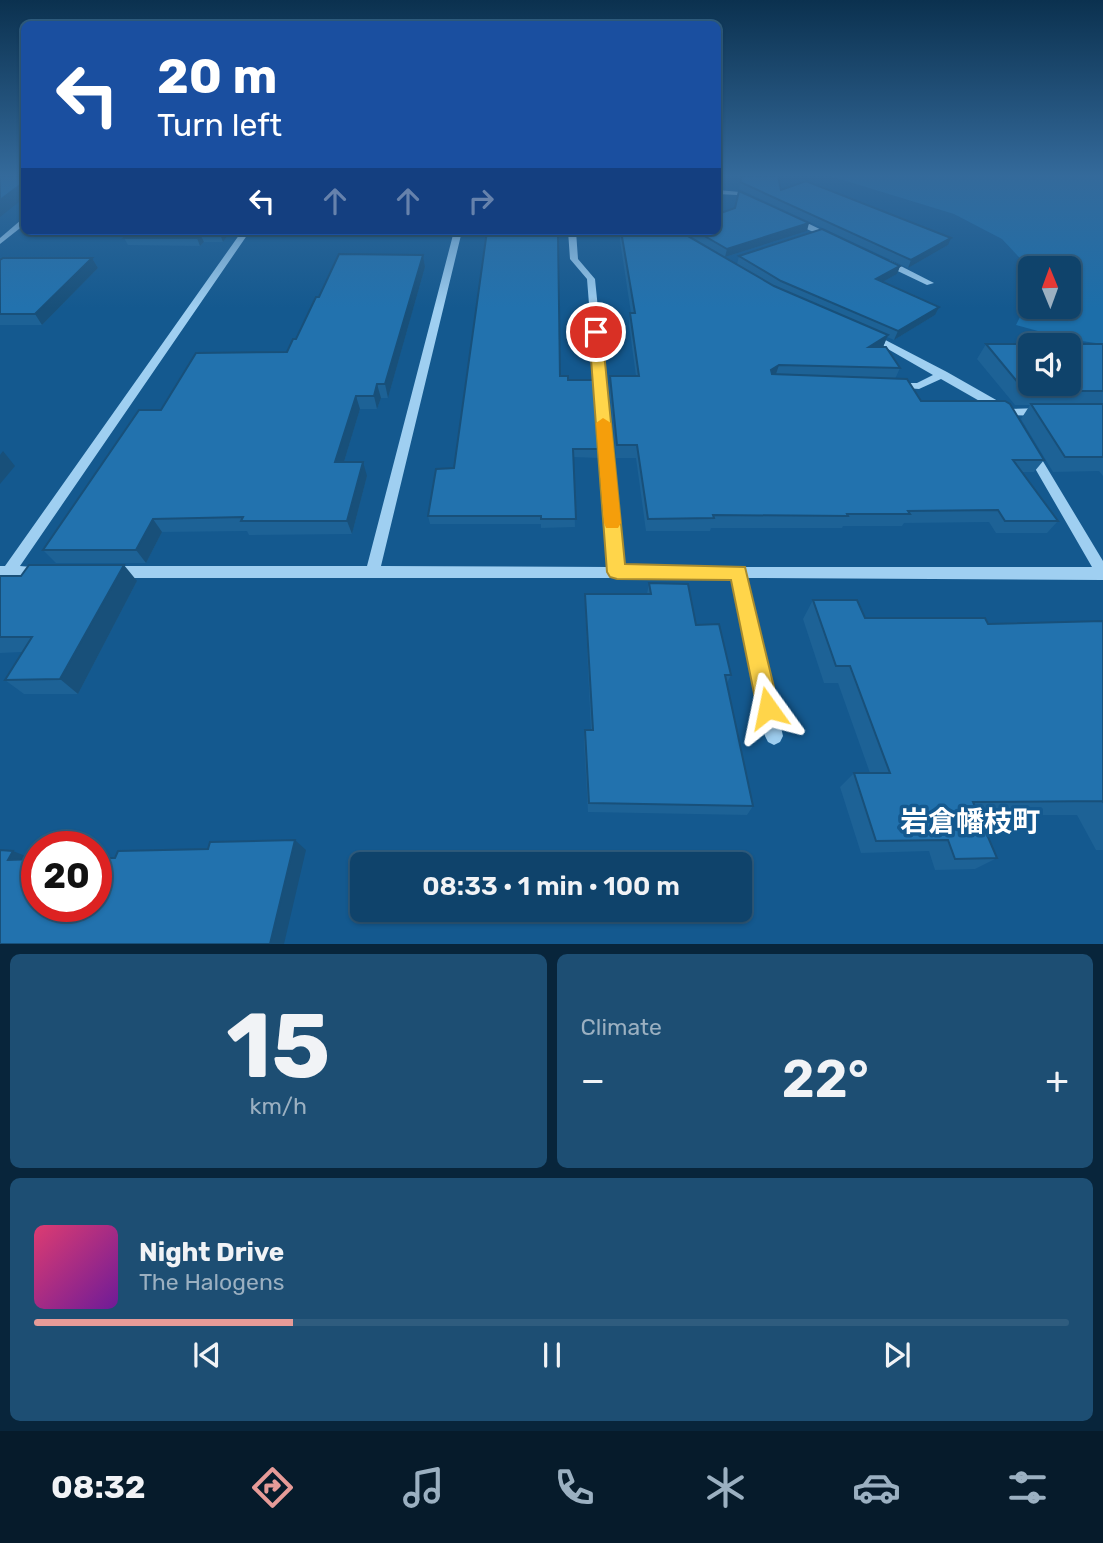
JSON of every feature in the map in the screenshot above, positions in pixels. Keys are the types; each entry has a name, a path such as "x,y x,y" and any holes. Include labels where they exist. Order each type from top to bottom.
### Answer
{"street":[{"path":"795,220 844,243"},
{"path":"0,243 21,225"},
{"path":"808,236 820,232"},
{"path":"3,576 243,235"},
{"path":"373,572 457,235"},
{"path":"572,235 574,259 591,279 617,572"},
{"path":"881,260 930,283"},
{"path":"861,331 883,340 1008,412 1048,412"},
{"path":"880,385 919,386 943,374"},
{"path":"1008,412 1014,423"},
{"path":"1028,446 1103,573"},
{"path":"3,576 49,572"},
{"path":"103,572 1103,573"},
{"path":"738,572 774,736"}],"shaded area":[{"path":"966,220 1103,220 1103,344 1081,341 1081,333 1045,333 1016,325 1019,319 1082,318 1082,256 1018,256 1002,239"}],"building":[{"path":"721,220 803,220 809,223 727,249 703,235 721,235"},
{"path":"823,220 905,220 951,238 911,260"},
{"path":"822,229 900,266 876,279 939,307 898,331 781,281 739,256"},
{"path":"127,235 199,235 197,238 124,238"},
{"path":"486,235 558,235 560,376 568,376 568,380 594,380 599,449 573,449 576,519 541,519 541,516 428,516 436,469 454,468"},
{"path":"622,235 686,235 774,286 888,335 869,347 886,347 900,368 779,365 771,370 772,374 907,379 921,401 1005,401 1010,404 1044,460 1013,460 1058,521 1005,521 998,510 908,511 910,514 847,514 848,516 713,515 714,518 648,519 637,445 617,445 610,376 639,376 630,313 635,313"},
{"path":"339,254 423,255 385,384 377,384 374,396 356,396 335,462 363,462 347,521 241,521 243,517 153,519 136,550 43,550 139,410 161,410 196,353 287,352 316,297 319,297"},
{"path":"92,258 35,314 0,314 0,260"},
{"path":"986,344 1018,344 1018,383"},
{"path":"1081,344 1103,344 1103,391 1081,391"},
{"path":"1031,404 1103,404 1103,457 1065,457"},
{"path":"29,565 124,565 60,679 5,680 32,637 0,637 0,576 21,576"},
{"path":"649,583 688,584 696,625 719,624 731,675 725,675 753,806 589,803 585,730 593,730 585,594 651,594"},
{"path":"813,600 857,600 865,618 985,618 988,624 1103,621 1103,802 973,802 997,858 955,859 948,840 876,841 854,773 890,773 850,666 836,666"},
{"path":"295,840 270,944 0,944 0,850 13,851 8,860 21,860 21,922 112,922 112,858 115,858 118,851 208,849 210,842"}],"slow traffic":[{"path":"603,423 612,523"}],"district":[{"name":"岩倉幡枝町","path":"970,821"}],"route":[{"path":"596,332 617,572 738,572 768,708"}]}
